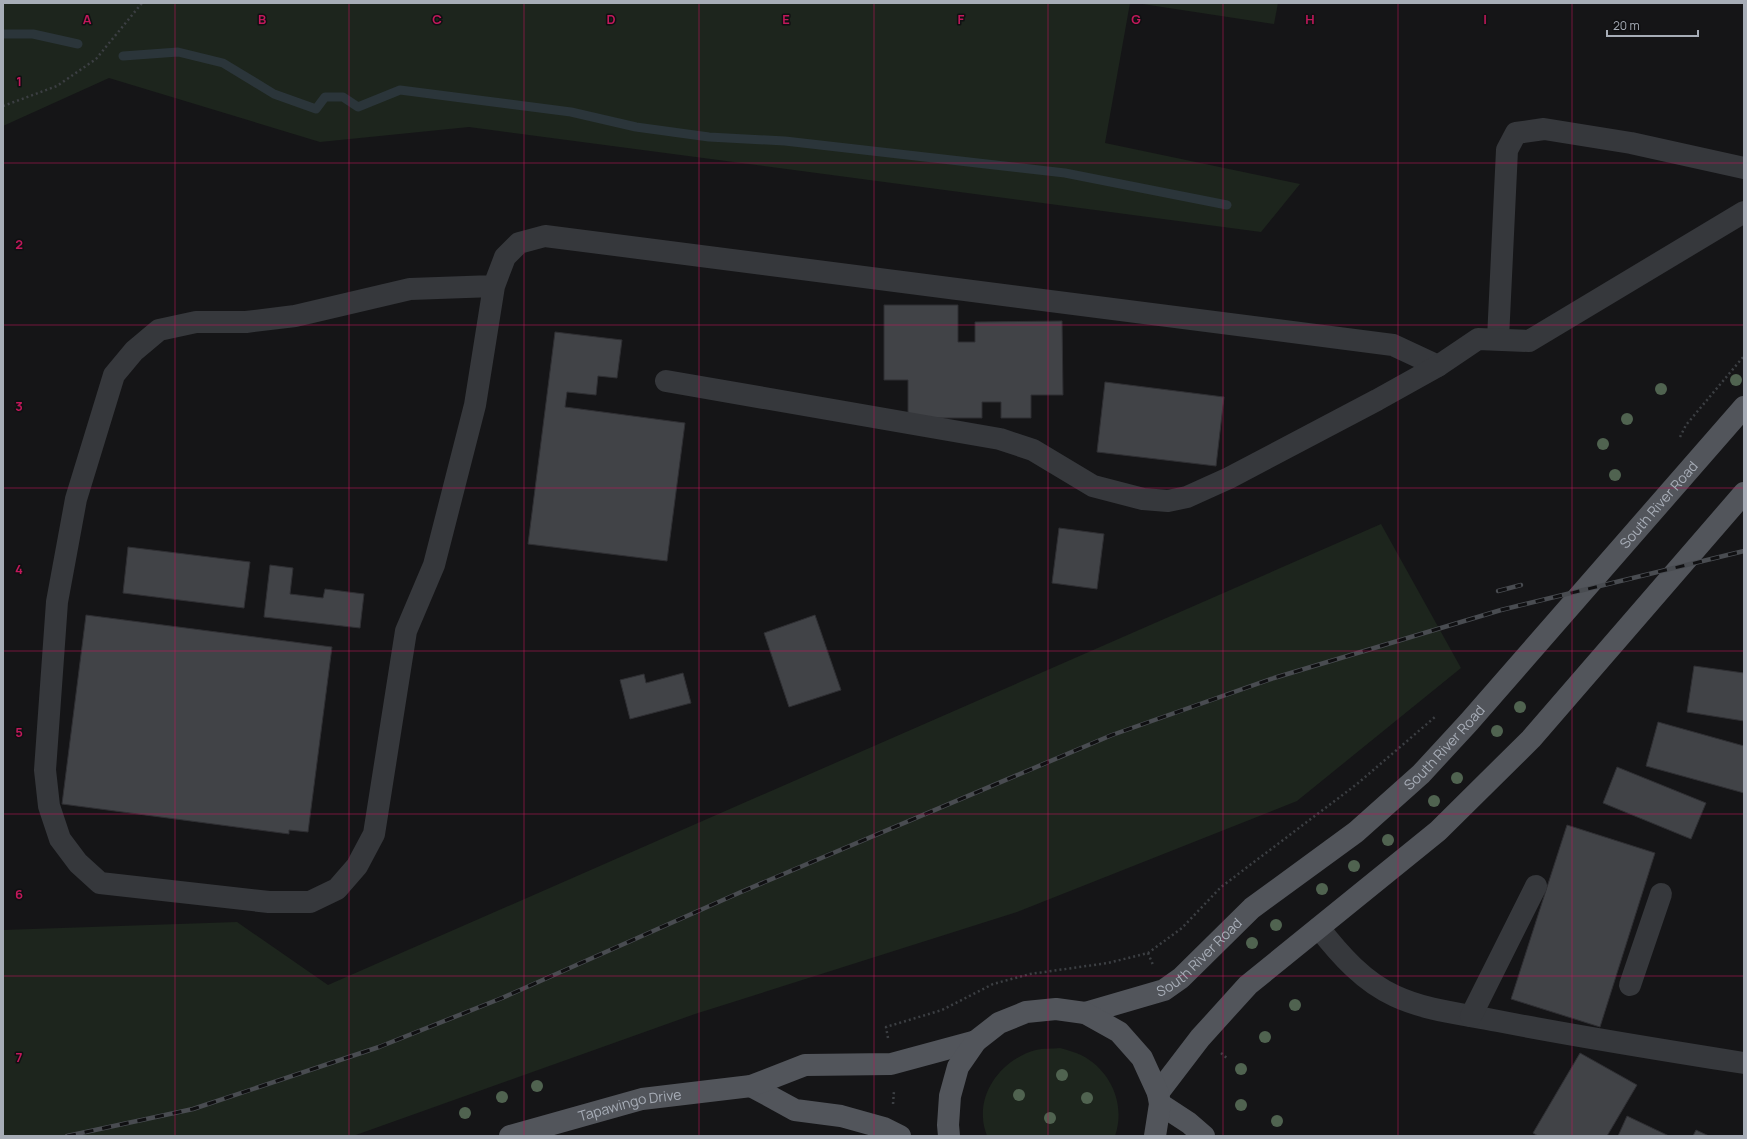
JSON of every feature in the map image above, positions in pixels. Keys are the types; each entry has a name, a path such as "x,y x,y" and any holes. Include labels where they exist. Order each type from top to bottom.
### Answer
{"main road":[{"name":"South River Road","path":"1085,1014 1164,990 1181,978 1252,908 1356,832 1421,774 1469,722 1744,407"},
{"path":"1155,1136 1159,1099 1200,1038 1248,985 1438,831 1531,739 1744,493"},
{"path":"949,1136 948,1125 950,1096 958,1067 976,1041 999,1023 1026,1012 1056,1009 1085,1014 1118,1032 1142,1058 1159,1099 1204,1136"},
{"name":"Tapawingo Drive","path":"510,1136 642,1099 751,1086 805,1065 892,1064 976,1041"},
{"path":"751,1086 795,1110 841,1116 884,1128 900,1136"}],"lane":[{"path":"1498,339 1507,150 1516,133 1544,129 1631,143 1744,168"},
{"path":"666,381 1000,440 1033,450 1093,486 1143,499 1168,501 1187,497 1229,478 1438,366 1478,339 1529,341 1744,212"},
{"path":"494,286 410,289 295,316 246,322 196,322 159,330 134,351 114,376 76,499 57,602 45,770 49,806 60,839 78,863 100,883 270,902 310,902 337,889 357,866 374,834 406,631 434,565 476,405 494,286 505,257 519,242 545,236 1393,344 1438,366"},
{"path":"1471,1016 1536,886"},
{"path":"1630,985 1661,894"},
{"path":"1319,928 1339,954 1374,985 1421,1007 1556,1032 1744,1063"}],"path":[{"path":"3,106 57,86 96,59 142,3"},
{"path":"886,1027 942,1010 993,984 1030,974 1108,963 1148,953 1182,928 1221,888 1357,784 1439,712"}],"shaded area":[{"path":"3,3 1130,3 1105,143 1300,184 1261,232 469,127 320,142 109,78 3,126"},
{"path":"1136,3 1278,3 1274,24"},
{"path":"1381,524 1461,668 1297,801 1017,912 695,1014 353,1136 3,1136 3,930 237,922 328,985"},
{"path":"1060,1048 1079,1054 1092,1062 1108,1079 1117,1101 1119,1112 1115,1136 987,1136 983,1122 983,1106 986,1095 998,1075 1015,1060 1025,1054 1039,1049"}],"building":[{"path":"884,305 958,305 958,342 975,342 975,322 1062,321 1063,395 1031,395 1031,418 1001,418 1001,402 982,402 982,418 908,418 908,380 884,380"},
{"path":"555,332 622,340 617,378 598,376 596,395 567,392 565,407 685,423 667,561 528,544"},
{"path":"1105,382 1224,397 1216,466 1097,452"},
{"path":"1059,528 1104,534 1097,589 1052,583"},
{"path":"128,547 250,562 244,608 123,593"},
{"path":"270,565 293,568 290,594 323,598 325,589 364,594 360,628 264,617"},
{"path":"86,615 332,647 308,832 289,830 289,834 62,804"},
{"path":"815,615 841,690 789,707 764,633"},
{"path":"1694,666 1744,673 1744,721 1687,712"},
{"path":"683,673 691,703 630,719 620,680 644,674 646,683"},
{"path":"1658,722 1744,746 1744,793 1646,766"},
{"path":"1617,767 1706,803 1691,839 1603,803"},
{"path":"1567,825 1655,853 1600,1027 1511,999"},
{"path":"1580,1053 1637,1085 1607,1136 1538,1136 1533,1133"},
{"path":"1627,1116 1669,1136 1618,1136"},
{"path":"1696,1130 1709,1136 1693,1136"}],"waterway":[{"path":"3,34 33,34 78,44"},
{"path":"123,56 178,52 223,63 274,94 316,109 325,97 343,97 358,107 400,90 571,112 636,127 709,137 785,141 1065,173 1227,205"}],"railway":[{"path":"67,1136 193,1109 379,1047 502,998 741,892 1112,735 1274,678 1501,610 1744,551"},
{"path":"1498,591 1521,585"}]}
